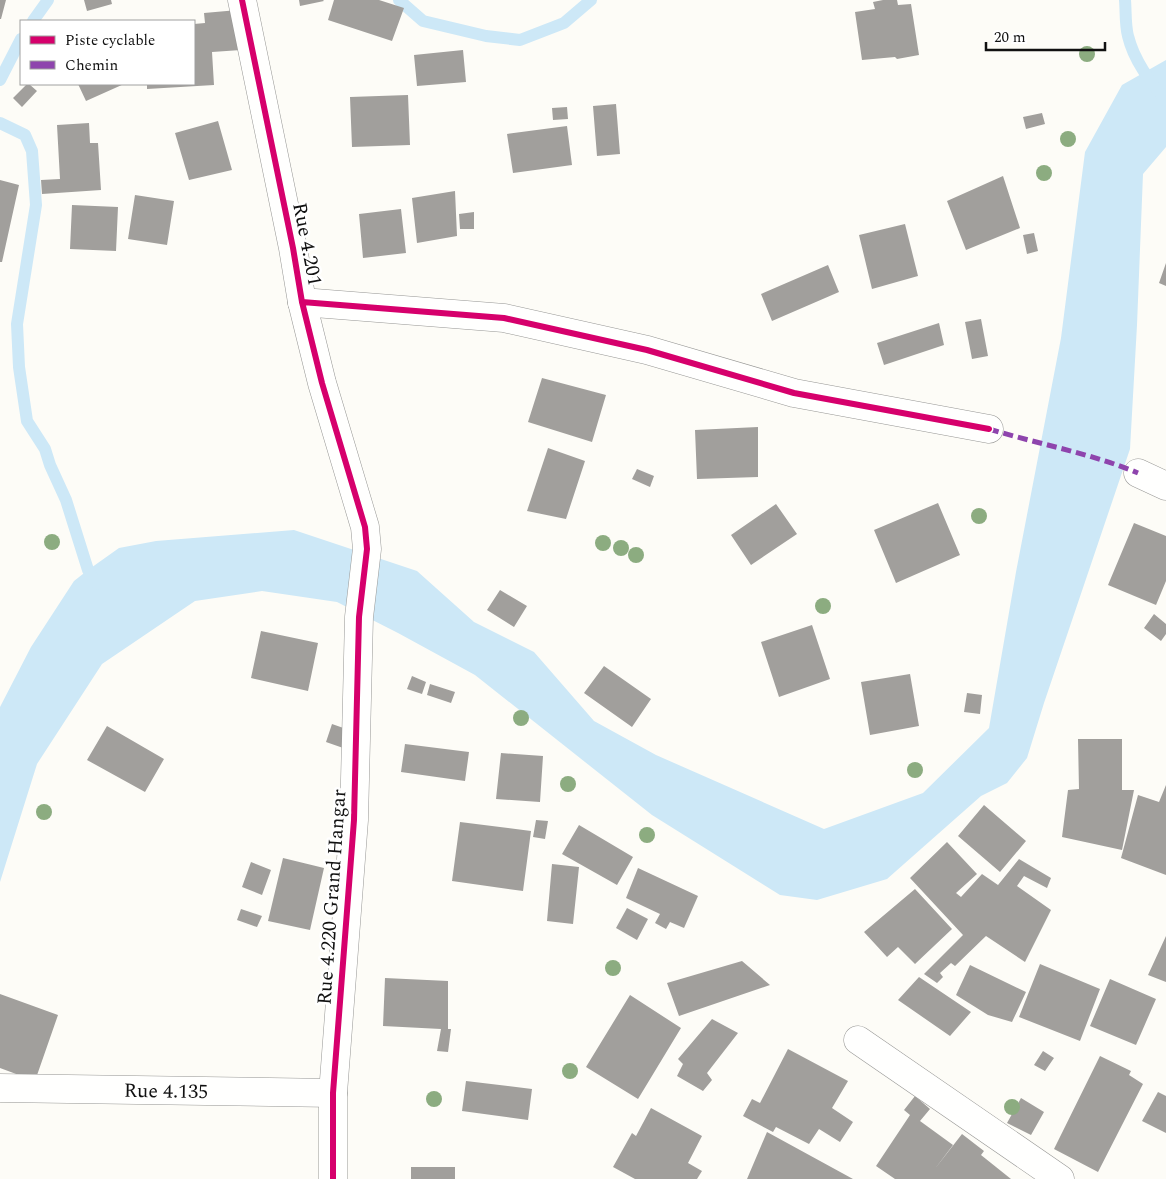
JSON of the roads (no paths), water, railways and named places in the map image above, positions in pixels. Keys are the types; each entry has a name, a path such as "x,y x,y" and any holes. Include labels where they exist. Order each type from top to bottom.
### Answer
{"street":[{"name":"Rue 4.201","path":"242,2 293,248 302,302 322,383 365,527 366,549 359,617"},
{"path":"302,302 504,318 647,350 794,393 989,429"},
{"path":"1138,473 1166,486"},
{"name":"Rue 4.220 Grand Hangar","path":"333,1179 333,1093 354,820 359,617"},
{"path":"858,1040 1060,1179"},
{"name":"Rue 4.135","path":"0,1088 333,1093"}],"water":[{"path":"1166,60 1166,147 1143,174 1130,449 1027,758 1007,783 981,796 887,879 817,900 780,895 652,815 475,675 337,602 262,591 195,601 102,664 37,764 0,882 0,707 31,647 74,581 119,548 156,541 294,530 417,571 474,622 534,652 594,721 656,755 824,829 923,793 989,728 1016,572 1061,338 1085,152 1122,85"}],"waterway":[{"path":"34,20 48,0"},
{"path":"399,0 423,21 486,36 520,40 564,23 591,0"},
{"path":"1125,0 1127,32 1134,54 1166,101"},
{"path":"0,80 20,41"},
{"path":"0,123 25,135 32,151 36,205 17,324 19,367 27,421 45,449 66,500 88,570 97,584"}]}
